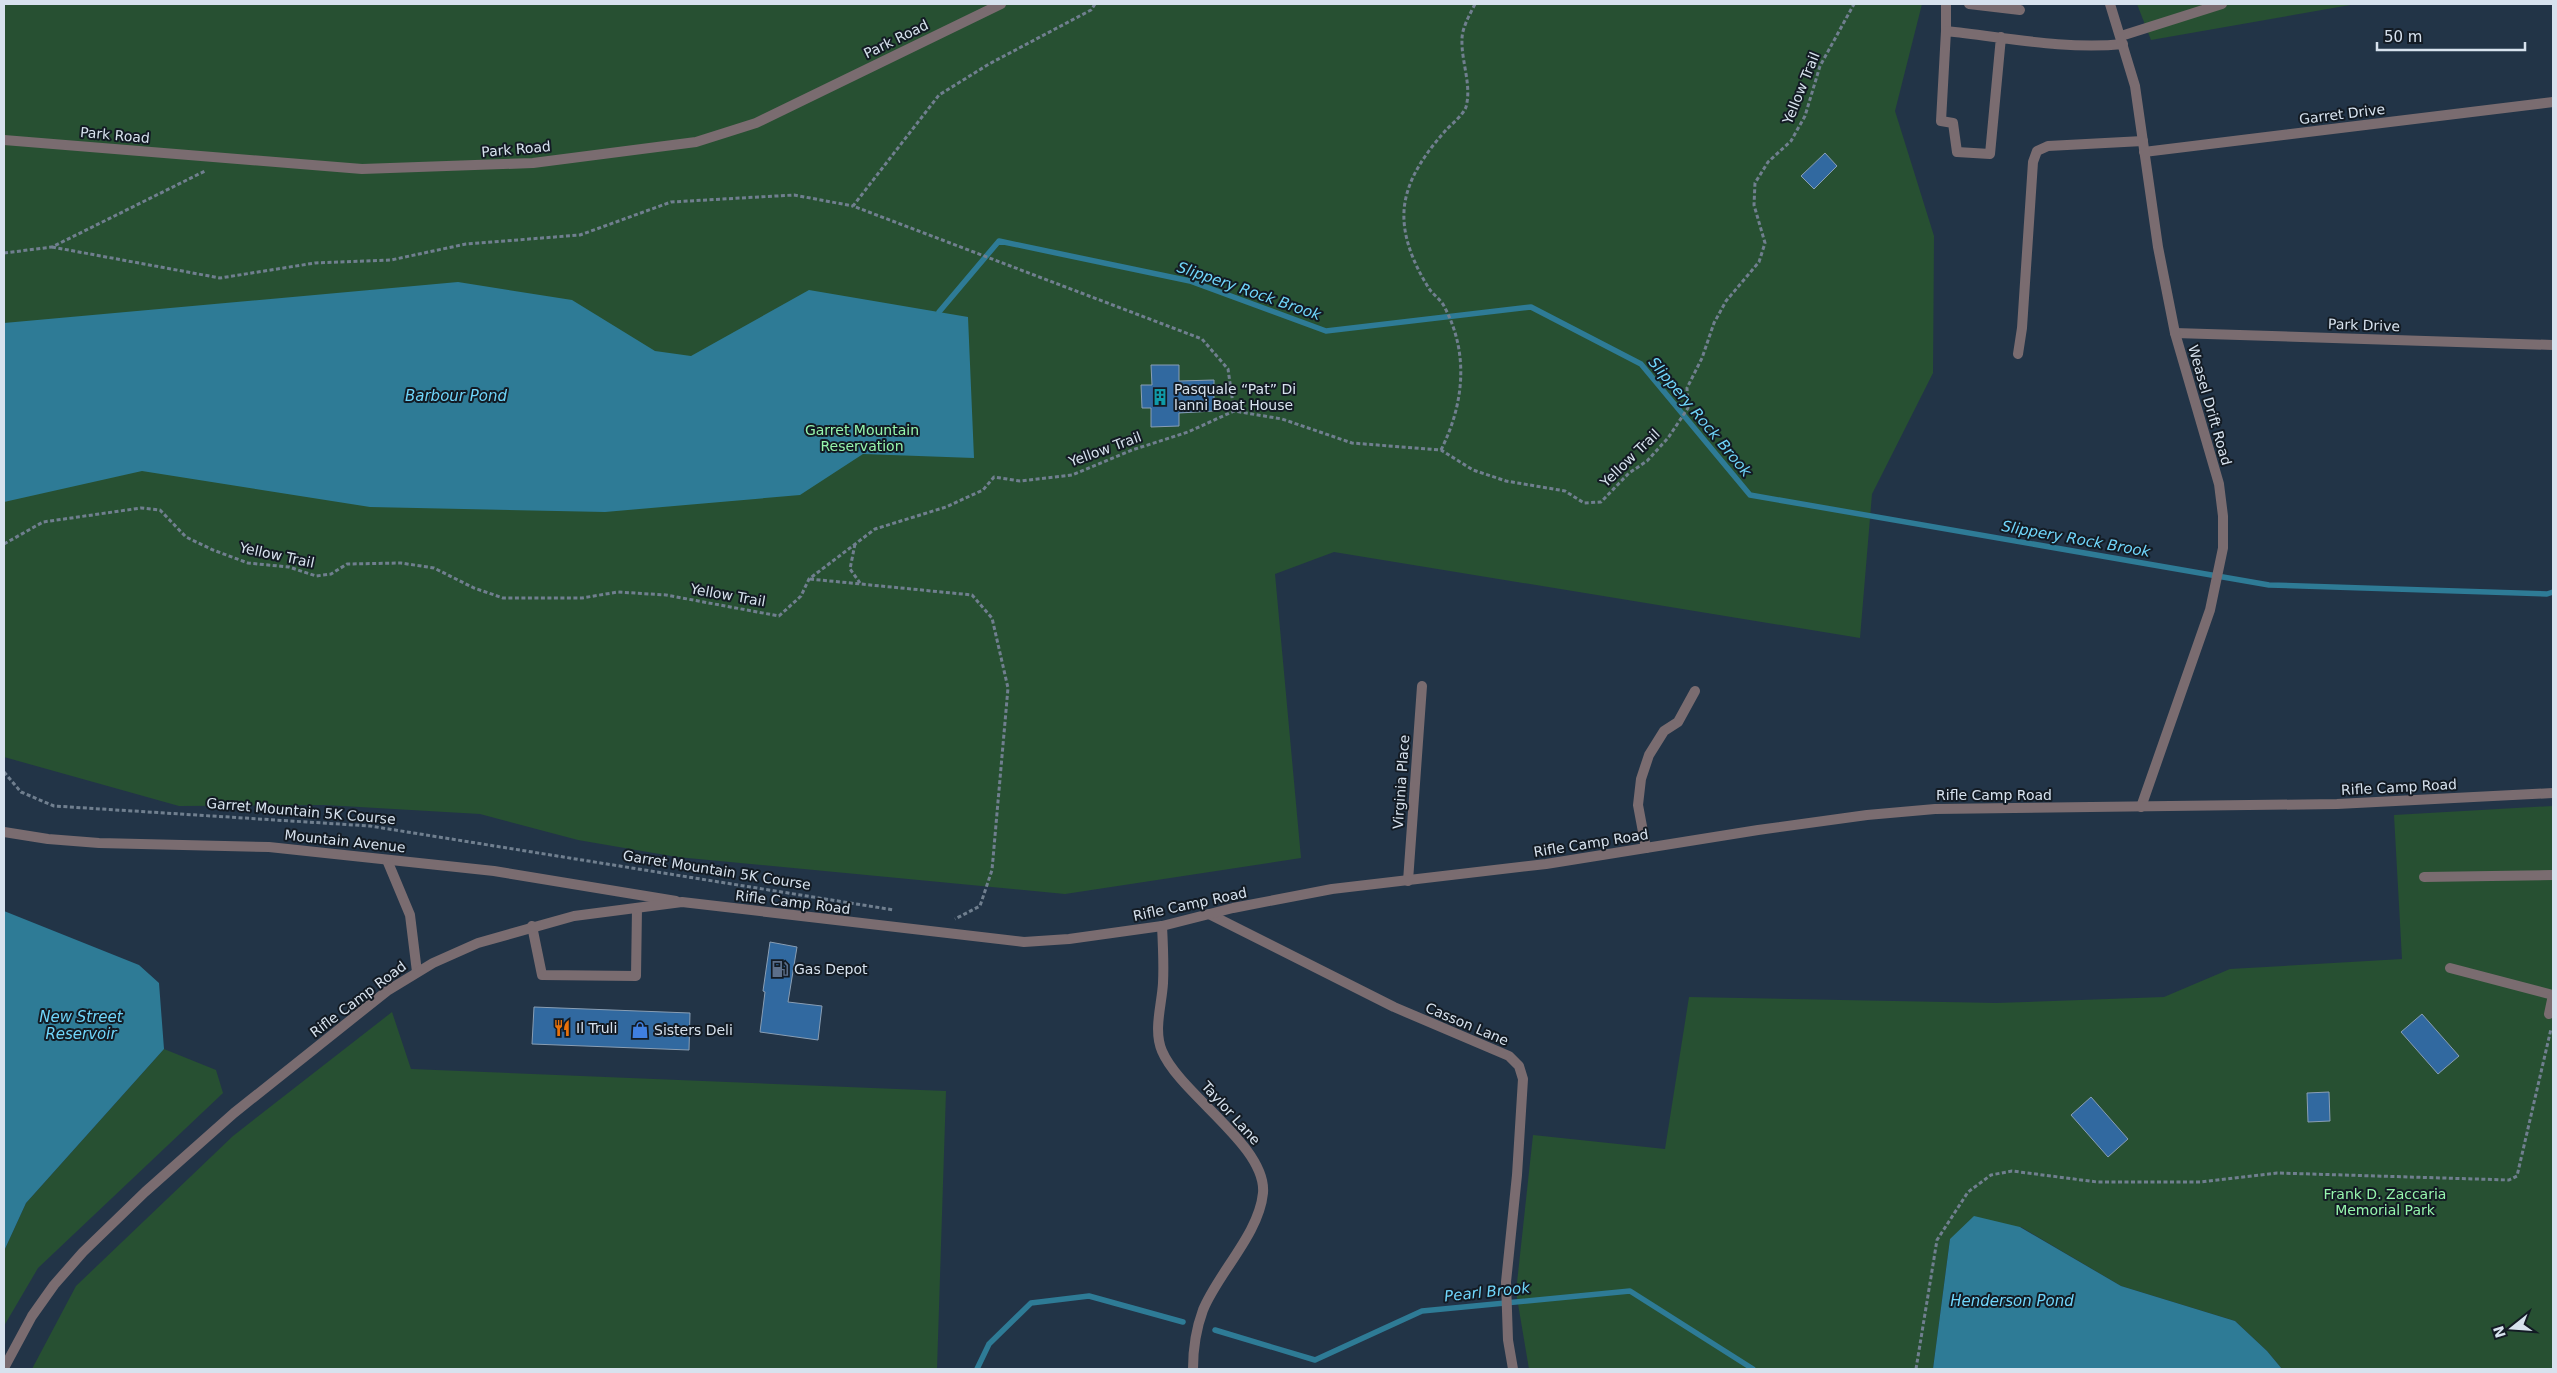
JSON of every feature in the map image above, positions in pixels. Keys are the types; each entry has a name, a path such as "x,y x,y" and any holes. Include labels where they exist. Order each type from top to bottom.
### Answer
{"street":[{"name":"Park Road","path":"4,140 362,169 453,168 533,163 696,142 756,123 1001,4"},
{"path":"1946,4 1941,121 1953,123 1957,152 1990,154 2001,37"},
{"path":"1969,4 2020,10"},
{"name":"Weasel Drift Road","path":"2110,4 2135,86 2158,247 2175,332 2219,484 2223,516 2223,548 2210,610 2141,807"},
{"path":"1946,31 2092,47 2122,40 2222,4"},
{"name":"Garret Drive","path":"2018,354 2022,328 2033,162 2037,151 2048,146 2144,146 2548,103"},
{"name":"Park Drive","path":"2175,332 2553,345"},
{"name":"Virginia Place","path":"1408,880 1422,686"},
{"path":"1646,848 1638,805 1641,779 1654,747 1664,731 1678,722 1696,691"},
{"name":"Rifle Camp Road","path":"4,1368 32,1316 54,1285 83,1252 145,1192 234,1113 388,991 417,972 478,943 532,926 574,916 682,902 1024,942 1069,939 1162,926 1209,914 1332,889 1546,864 1768,828 1935,809 2337,804 2553,793"},
{"name":"Mountain Avenue","path":"4,832 48,839 99,842 269,847 494,871 682,902"},
{"path":"387,860 410,915 417,972"},
{"path":"2424,877 2553,875"},
{"path":"532,926 542,975 636,976 637,908"},
{"name":"Casson Lane","path":"1209,914 1394,1007 1509,1056 1519,1066 1523,1079 1522,1109 1518,1175 1506,1282 1508,1340 1513,1369"},
{"name":"Taylor Lane","path":"1162,926 1163,982 1158,1029 1161,1050 1176,1072 1255,1160 1263,1192 1252,1225 1203,1310 1193,1349 1193,1369"},
{"path":"2450,968 2553,995 2551,1017"}],"path":[{"path":"853,206 939,94 989,64 1091,10 1095,4"},
{"path":"1441,450 1451,430 1458,408 1462,372 1456,337 1444,306 1430,290 1412,256 1404,220 1406,190 1422,160 1466,108 1468,89 1462,37 1476,4"},
{"name":"Yellow Trail","path":"4,544 43,522 141,508 160,510 186,537 248,563 289,567 316,576 331,574 347,564 401,563 434,568 474,588 503,598 582,598 618,592 666,595 779,616 801,596 809,579 875,529 946,507 983,490 994,477 1020,481 1072,475 1132,450 1188,432 1234,411 1282,419 1352,443 1441,450 1473,470 1506,481 1565,491 1584,503 1601,502 1629,473 1647,461 1668,438 1688,408 1687,388 1702,358 1714,323 1726,302 1759,262 1765,243 1754,206 1755,183 1768,162 1791,141 1805,116 1820,66 1854,4"},
{"path":"52,247 230,158"},
{"path":"4,253 52,247 220,278 314,263 392,260 466,244 580,235 671,202 794,195 853,206 1202,339 1228,369 1234,411"},
{"path":"854,544 850,569 860,584"},
{"path":"809,579 972,595 992,618 1008,688 992,870 980,906 955,919 946,918"},
{"name":"Garret Mountain 5K Course","path":"4,772 21,792 54,806 370,826 897,910"},
{"path":"1916,1369 1937,1240 1968,1192 1991,1175 2012,1171 2096,1182 2200,1182 2277,1173 2509,1180 2517,1176 2551,1017"}],"green space":[{"name":"Garret Mountain Reservation","path":"4,4 1922,4 1895,111 1934,236 1933,373 1872,494 1860,638 1334,552 1275,574 1301,858 1065,894 677,857 578,840 480,814 325,805 179,806 4,757"},
{"path":"2137,4 2356,4 2151,40"},
{"name":"Frank D. Zaccaria Memorial Park","path":"2553,806 2553,1369 2282,1369 2267,1351 2235,1321 2121,1286 2021,1227 1950,1239 1933,1369 1529,1369 1516,1292 1533,1135 1665,1149 1689,997 1996,1003 2164,997 2230,969 2402,959 2394,815"},
{"path":"392,1012 411,1069 946,1091 937,1369 32,1369 76,1286 233,1136"},
{"path":"164,1049 216,1070 223,1093 38,1268 4,1326 4,1251 26,1203"}],"water":[{"name":"Barbour Pond","path":"458,282 572,300 655,351 691,356 809,290 968,317 974,458 863,454 800,495 605,512 370,507 142,471 4,502 4,323"},
{"name":"New Street Reservoir","path":"4,911 139,965 159,983 164,1049 26,1203 4,1251"},
{"name":"Henderson Pond","path":"1974,1216 2020,1227 2121,1286 2235,1321 2267,1351 2282,1369 1933,1369 1950,1239"}],"building":[{"path":"1825,153 1837,166 1814,189 1801,176"},
{"name":"Pasquale “Pat” Di lanni Boat House","path":"1151,365 1179,365 1179,381 1214,380 1214,411 1179,413 1179,426 1151,427 1151,408 1142,408 1141,385 1152,385"},
{"path":"770,942 797,947 788,1002 822,1006 818,1040 760,1032 765,992 763,991"},
{"path":"534,1007 690,1013 689,1050 532,1044"},
{"path":"2422,1014 2459,1056 2438,1074 2401,1032"},
{"path":"2329,1092 2330,1121 2308,1122 2307,1093"},
{"path":"2091,1097 2128,1139 2108,1157 2071,1115"}],"waterway":[{"name":"Slippery Rock Brook","path":"939,312 999,241 1190,281 1326,331 1531,307 1641,364 1750,495 2269,585 2547,594 2553,592"},
{"name":"Pearl Brook","path":"1215,1330 1315,1360 1422,1311 1630,1291 1753,1369"},
{"name":"Pearl Brook","path":"977,1369 989,1344 1031,1303 1089,1296 1183,1322"}],"place":[{"name":"Pasquale “Pat” Di lanni Boat House","path":"1160,397"},
{"name":"Gas Depot","path":"780,969"},
{"name":"Il Truli","path":"562,1028"},
{"name":"Sisters Deli","path":"640,1030"}]}
